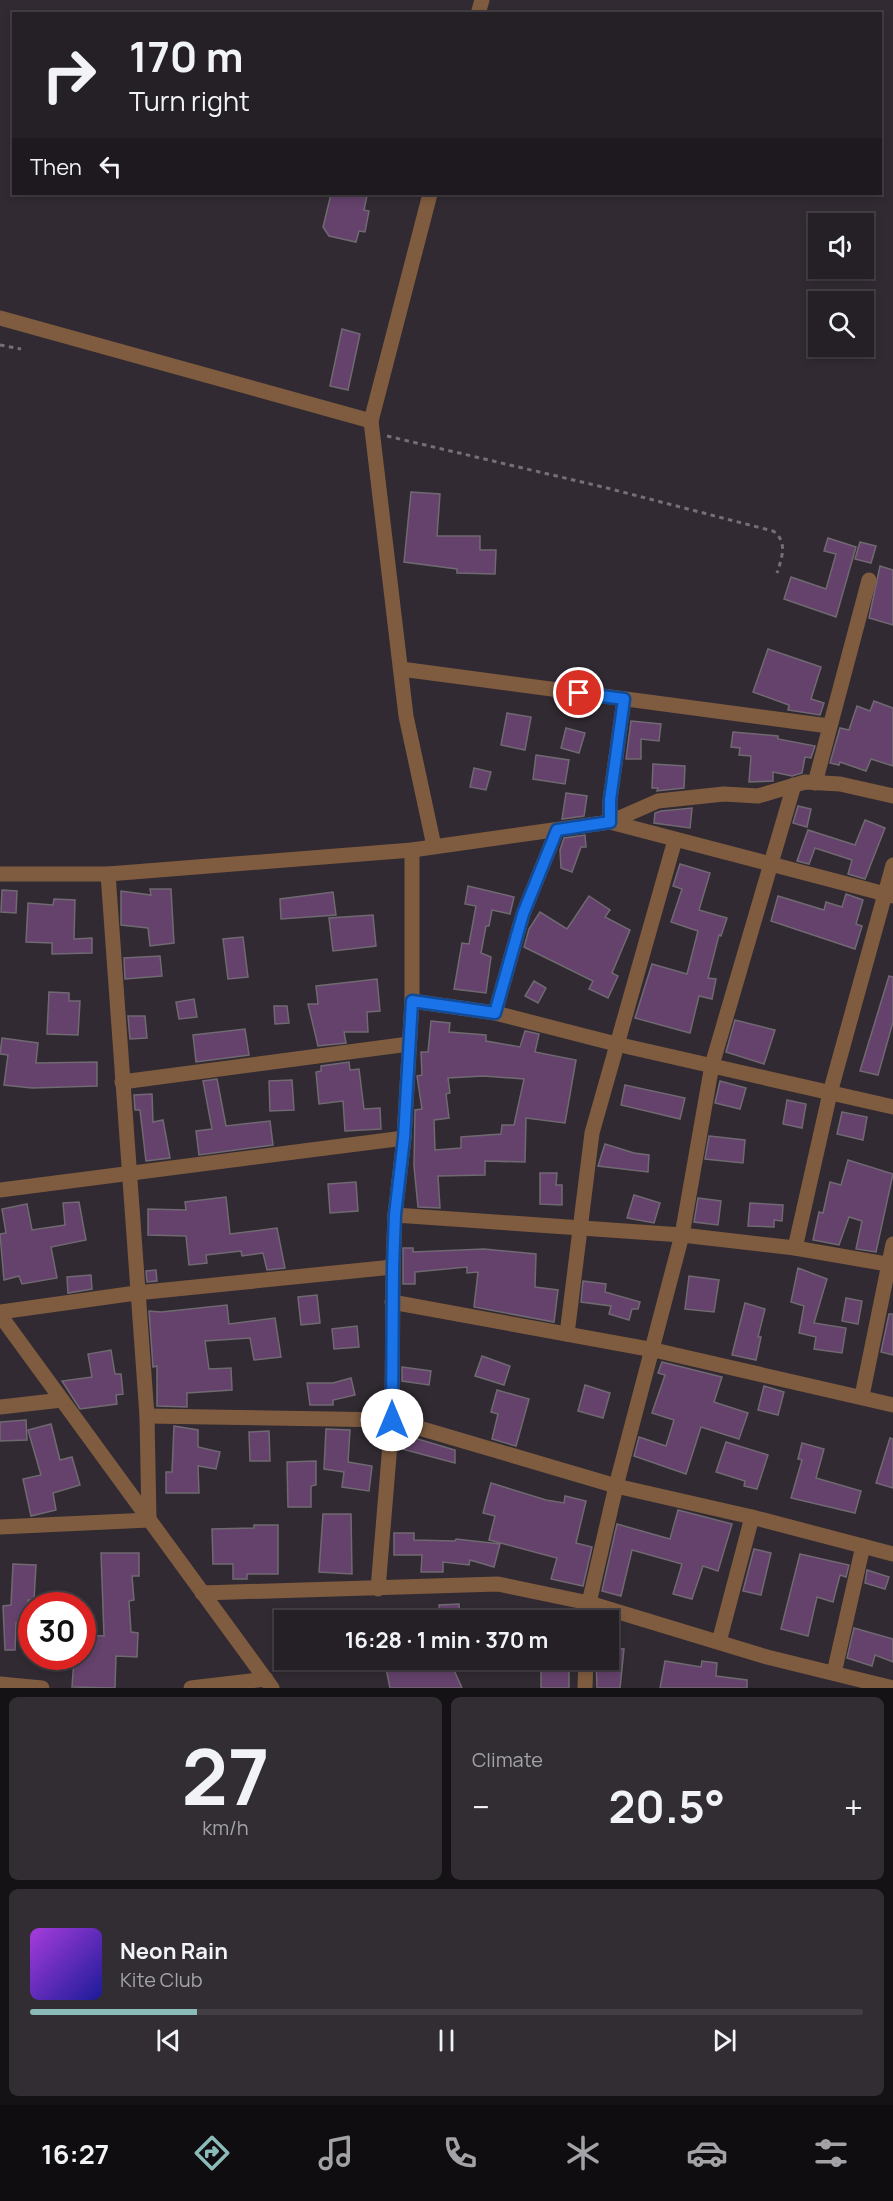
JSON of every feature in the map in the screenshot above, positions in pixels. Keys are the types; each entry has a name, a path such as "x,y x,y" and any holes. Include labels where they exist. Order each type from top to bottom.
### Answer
{"street":[{"path":"430,195 371,427 406,716 434,846"},
{"path":"0,318 371,427"},
{"path":"815,783 869,580"},
{"path":"401,669 829,726"},
{"path":"610,822 610,800 624,699"},
{"path":"0,874 108,874 412,850 610,822 658,801 724,794 758,796 794,785 815,783 840,784 893,796"},
{"path":"589,1610 616,1486 654,1350 682,1235 712,1065 794,785"},
{"path":"610,822 771,866 889,895"},
{"path":"495,1013 523,914 557,830"},
{"path":"567,1334 592,1133 675,840"},
{"path":"378,1589 392,1420 395,1215 404,1138 412,1001 412,850"},
{"path":"795,1248 830,1093 889,895 893,865"},
{"path":"108,874 136,1293 147,1416 149,1520"},
{"path":"412,1001 495,1013 616,1044 893,1107"},
{"path":"122,1082 409,1044"},
{"path":"0,1190 404,1138"},
{"path":"395,1215 682,1235 795,1248 890,1265"},
{"path":"862,1396 893,1244"},
{"path":"269,1684 0,1313 136,1293 393,1267"},
{"path":"392,1302 654,1350 862,1396 893,1405"},
{"path":"0,1407 62,1401"},
{"path":"147,1416 392,1420 616,1486 752,1516 893,1554"},
{"path":"719,1642 752,1516"},
{"path":"0,1527 149,1520"},
{"path":"834,1673 863,1546"},
{"path":"202,1593 498,1584 589,1603 767,1657 893,1688"},
{"path":"585,1688 586,1670"},
{"path":"0,1684 42,1688"},
{"path":"191,1688 269,1684"}],"path":[{"path":"0,345 21,349"},
{"path":"371,427 773,531 780,535 783,544 777,573"}],"building":[{"path":"331,195 367,196 364,210 369,211 365,232 359,231 356,242 329,236 323,227"},
{"path":"342,329 360,334 348,390 330,386"},
{"path":"411,492 440,494 437,536 480,536 480,550 496,550 495,574 457,573 457,569 404,562"},
{"path":"828,538 856,547 836,617 784,599 791,577 826,589 836,554 824,551"},
{"path":"860,542 876,546 871,563 855,559"},
{"path":"880,566 893,570 893,625 869,618"},
{"path":"768,649 821,667 811,699 824,703 820,715 788,710 789,705 753,692"},
{"path":"874,701 893,708 893,766 871,759 866,771 840,762 839,765 830,763 840,728 849,730 857,706 870,711"},
{"path":"507,713 531,717 525,750 501,745"},
{"path":"631,721 661,724 659,741 641,739 641,759 626,759"},
{"path":"566,728 585,733 579,753 561,748"},
{"path":"733,732 778,736 778,739 815,746 811,758 805,757 802,773 792,776 773,772 773,781 749,782 751,756 739,755 740,748 731,747"},
{"path":"536,755 569,760 565,784 533,779"},
{"path":"653,764 685,766 684,788 657,791 658,788 652,788"},
{"path":"474,768 491,772 486,790 470,787"},
{"path":"566,793 587,796 584,816 562,819"},
{"path":"798,806 811,809 807,827 793,823"},
{"path":"692,808 690,828 654,823 655,813"},
{"path":"865,820 885,828 865,879 848,874 852,860 815,848 809,864 797,861 808,830 855,845"},
{"path":"585,835 586,847 581,847 572,872 561,868 560,850 564,838"},
{"path":"680,864 710,873 699,910 727,918 721,936 719,935 708,978 716,979 712,999 699,996 690,1033 635,1018 652,964 687,974 698,931 671,922 682,889 673,886"},
{"path":"468,886 514,897 510,914 492,910 489,926 486,926 481,953 491,957 486,993 454,989 462,943 469,944 476,906 465,904"},
{"path":"150,889 171,889 174,943 150,946 148,928 121,925 121,891 151,895"},
{"path":"2,890 17,891 16,913 1,912"},
{"path":"333,892 336,915 281,919 280,899"},
{"path":"846,894 863,900 856,924 862,926 855,949 771,921 778,896 824,910 826,902 842,907"},
{"path":"589,896 610,910 605,917 630,930 612,973 618,976 608,998 589,989 593,981 524,947 529,929 540,912 567,929"},
{"path":"54,899 75,900 74,939 92,938 92,953 52,954 52,943 26,942 28,903 53,905"},
{"path":"373,915 376,946 333,951 329,918"},
{"path":"243,937 248,977 228,979 223,939"},
{"path":"160,956 162,976 125,979 124,958"},
{"path":"889,976 893,977 893,1022 878,1075 860,1071"},
{"path":"377,979 380,1011 367,1012 368,1032 344,1032 346,1043 318,1046 308,1004 318,1004 316,986"},
{"path":"534,981 546,988 538,1003 525,996"},
{"path":"49,992 69,993 69,1001 80,1001 78,1035 47,1034"},
{"path":"194,999 197,1017 179,1019 176,1002"},
{"path":"274,1006 287,1006 289,1023 275,1024"},
{"path":"128,1016 145,1016 147,1038 130,1039"},
{"path":"735,1020 775,1030 764,1064 726,1052"},
{"path":"431,1021 450,1023 449,1032 486,1035 486,1041 520,1047 525,1031 539,1034 535,1052 576,1060 565,1123 526,1118 525,1162 485,1161 485,1175 438,1176 440,1208 418,1207 414,1166 415,1110 422,1109 417,1076 422,1075 421,1052 428,1052","holes":["483,1076 524,1079 514,1125 502,1125 501,1134 461,1137 461,1148 435,1150 434,1120 449,1118 446,1094 450,1093 448,1078"]},
{"path":"245,1029 249,1055 196,1062 193,1035"},
{"path":"2,1038 38,1043 36,1063 97,1062 97,1086 32,1088 4,1085 8,1055 0,1054"},
{"path":"349,1062 350,1070 359,1069 364,1109 380,1108 381,1129 345,1131 343,1101 319,1104 316,1072 321,1071 321,1066"},
{"path":"217,1079 226,1126 270,1121 273,1145 199,1155 196,1131 212,1129 203,1081"},
{"path":"292,1080 294,1110 270,1111 269,1081"},
{"path":"720,1081 746,1088 740,1109 715,1103"},
{"path":"625,1085 685,1098 680,1119 621,1105"},
{"path":"152,1094 153,1122 163,1120 170,1158 146,1161 140,1110 135,1110 134,1095"},
{"path":"787,1100 806,1104 802,1128 783,1124"},
{"path":"842,1112 867,1117 863,1140 837,1134"},
{"path":"709,1136 745,1140 743,1163 705,1159"},
{"path":"605,1144 649,1155 648,1172 598,1166"},
{"path":"848,1160 893,1174 876,1252 856,1249 862,1221 849,1217 839,1245 813,1240 819,1212 823,1213 830,1182 841,1185"},
{"path":"540,1173 557,1173 556,1185 562,1185 562,1205 540,1204"},
{"path":"356,1182 358,1211 330,1213 328,1184"},
{"path":"634,1195 660,1203 654,1223 627,1218"},
{"path":"226,1197 230,1234 277,1228 285,1268 267,1270 263,1253 242,1256 241,1251 206,1255 207,1263 189,1265 186,1236 148,1235 148,1209 186,1210 185,1202"},
{"path":"698,1198 721,1201 718,1225 694,1222"},
{"path":"79,1202 86,1240 51,1247 57,1278 22,1284 19,1276 4,1280 0,1234 6,1233 2,1209 27,1204 32,1230 65,1225 63,1203"},
{"path":"750,1203 783,1205 782,1221 774,1220 774,1227 748,1226"},
{"path":"403,1248 413,1248 413,1252 484,1249 536,1254 535,1287 558,1290 554,1322 474,1307 478,1272 467,1273 467,1267 415,1272 415,1284 403,1284"},
{"path":"798,1268 827,1279 814,1323 846,1328 842,1353 814,1349 816,1337 799,1333 804,1306 791,1302"},
{"path":"156,1270 157,1281 147,1282 146,1271"},
{"path":"91,1275 92,1289 68,1293 67,1277"},
{"path":"689,1276 719,1280 714,1312 685,1309"},
{"path":"583,1281 606,1284 605,1292 640,1302 638,1309 632,1309 629,1320 609,1314 611,1306 581,1302"},
{"path":"317,1295 320,1323 301,1325 298,1297"},
{"path":"846,1298 862,1301 858,1324 842,1321"},
{"path":"745,1303 765,1309 758,1337 761,1337 756,1360 732,1355"},
{"path":"227,1305 229,1324 275,1318 281,1357 254,1360 250,1338 205,1341 209,1369 231,1368 232,1390 187,1393 187,1407 157,1406 157,1366 153,1367 149,1311 161,1312"},
{"path":"889,1314 893,1314 893,1355 881,1352"},
{"path":"357,1326 359,1347 334,1349 332,1329"},
{"path":"111,1350 115,1374 121,1374 123,1394 116,1395 117,1404 80,1409 62,1381 92,1377 88,1354"},
{"path":"482,1356 510,1366 504,1385 475,1376"},
{"path":"662,1362 722,1377 714,1402 748,1413 739,1439 701,1427 686,1474 634,1456 639,1437 666,1446 674,1420 652,1413 665,1375 658,1373"},
{"path":"402,1367 431,1371 429,1385 402,1381"},
{"path":"351,1378 355,1395 333,1400 333,1405 310,1405 307,1383 333,1383"},
{"path":"585,1385 610,1393 603,1418 578,1411"},
{"path":"764,1386 784,1392 778,1415 758,1410"},
{"path":"497,1390 529,1399 516,1446 492,1439 498,1414 491,1412"},
{"path":"26,1420 27,1440 0,1441 0,1422"},
{"path":"51,1424 60,1460 72,1457 80,1485 53,1493 56,1510 31,1516 23,1479 41,1475 28,1430"},
{"path":"174,1426 198,1430 198,1447 220,1452 216,1469 198,1466 199,1493 166,1493 166,1472 172,1472"},
{"path":"326,1429 350,1430 348,1462 372,1466 369,1491 342,1487 344,1472 324,1469"},
{"path":"269,1431 270,1461 250,1461 249,1432"},
{"path":"404,1435 455,1450 455,1463 402,1449"},
{"path":"890,1438 893,1439 893,1488 876,1483"},
{"path":"726,1442 768,1455 757,1489 744,1486 745,1481 716,1472"},
{"path":"802,1443 824,1449 816,1478 861,1491 855,1513 791,1498 802,1460 798,1459"},
{"path":"316,1461 316,1485 311,1486 311,1507 288,1507 287,1462"},
{"path":"491,1483 546,1500 564,1503 565,1496 586,1501 576,1543 592,1547 583,1586 551,1579 557,1558 489,1540 495,1516 483,1513"},
{"path":"678,1510 732,1524 718,1571 703,1566 692,1599 673,1594 682,1564 632,1550 621,1596 602,1591 617,1524 670,1539"},
{"path":"323,1514 351,1514 352,1574 319,1572"},
{"path":"254,1525 278,1525 278,1574 247,1574 247,1579 233,1579 233,1564 213,1564 212,1529 254,1528"},
{"path":"394,1533 414,1533 414,1540 455,1541 456,1539 500,1544 494,1567 470,1560 469,1565 443,1562 443,1572 421,1572 422,1555 394,1555"},
{"path":"754,1549 771,1553 761,1595 743,1591"},
{"path":"101,1553 139,1553 139,1576 132,1576 134,1600 129,1601 131,1632 138,1633 137,1657 116,1656 115,1688 72,1687 73,1670 96,1670 96,1636 104,1636"},
{"path":"800,1554 849,1565 846,1577 840,1575 833,1602 817,1597 808,1636 781,1629"},
{"path":"13,1564 36,1565 34,1592 18,1592 15,1650 5,1650 3,1606 11,1605"},
{"path":"867,1570 889,1577 885,1589 865,1583"},
{"path":"459,1604 459,1610 439,1610 439,1605"},
{"path":"854,1628 893,1639 893,1662 875,1655 872,1666 847,1658"},
{"path":"619,1649 624,1649 620,1688 597,1688 596,1670 619,1670"},
{"path":"665,1661 701,1667 702,1661 717,1663 716,1676 747,1680 747,1688 660,1688"},
{"path":"386,1670 454,1670 462,1688 390,1688"},
{"path":"541,1670 569,1670 569,1688 541,1688"}],"route":[{"path":"392,1420 395,1215 404,1138 412,1001 495,1013 523,914 557,830 610,822 610,800 624,699 579,693"}]}
